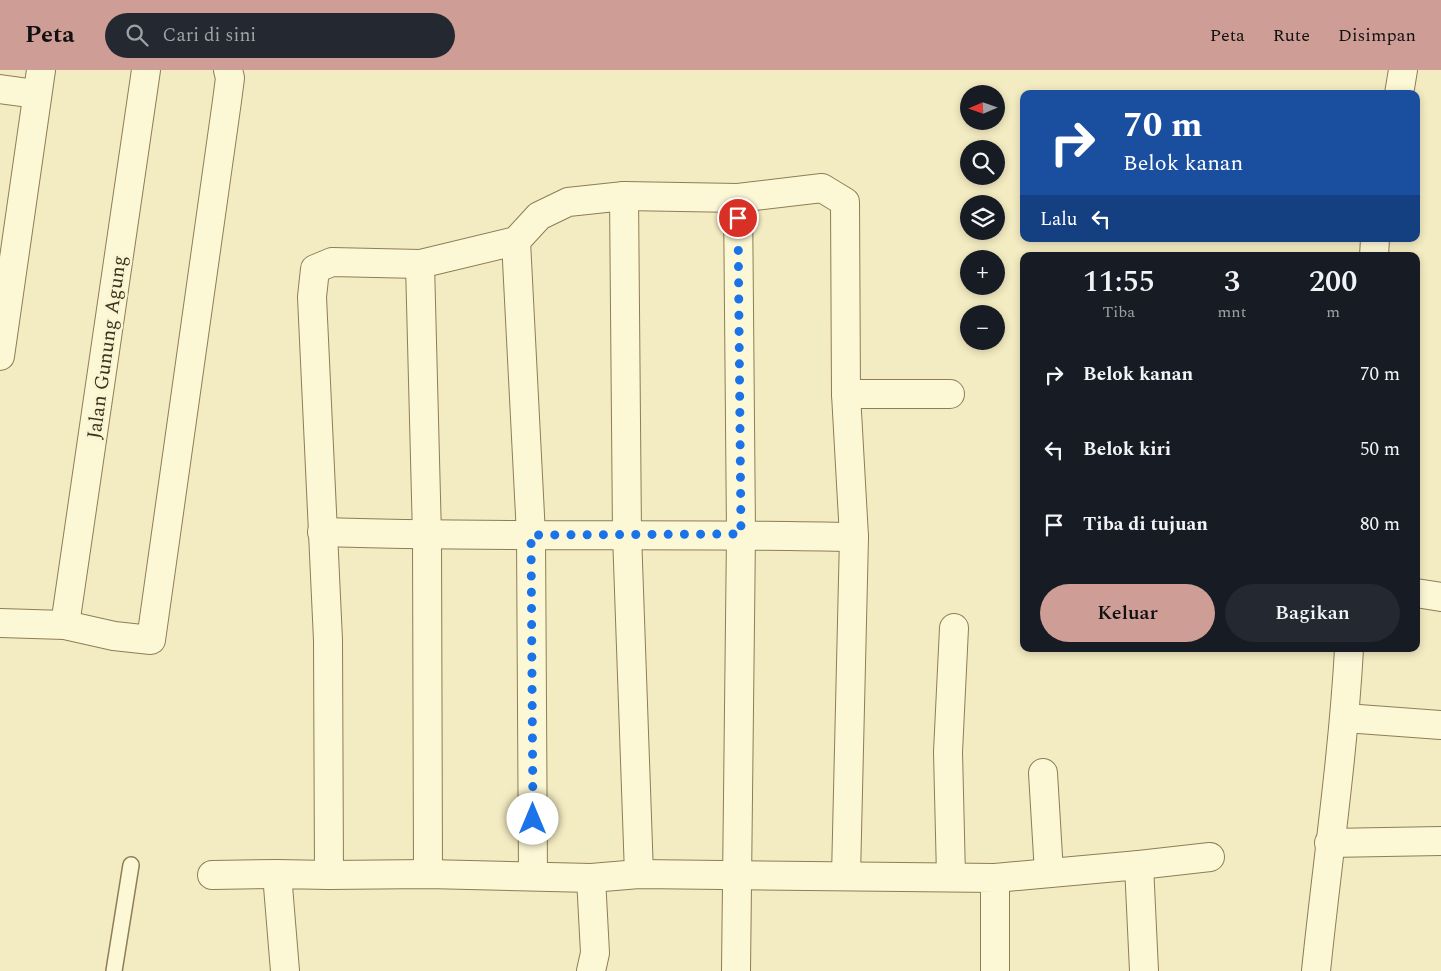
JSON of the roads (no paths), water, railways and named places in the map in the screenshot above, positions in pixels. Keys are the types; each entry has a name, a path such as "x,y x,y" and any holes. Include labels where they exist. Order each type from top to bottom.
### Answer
{"street":[{"name":"Jalan Gunung Agung","path":"65,624 146,70"},
{"path":"0,623 65,624 114,636 151,640 227,101 230,78 228,70"},
{"path":"1400,90 1403,70"},
{"path":"0,89 39,82 0,356"},
{"path":"329,875 328,640 312,297 315,268 332,262 420,264 516,241 539,216 568,202 624,196 738,198 822,188 844,202 846,394 854,538 846,876"},
{"path":"624,196 627,534 639,874"},
{"path":"736,971 739,874 741,534 738,198"},
{"path":"516,241 531,535 533,876"},
{"path":"420,264 427,536 428,874"},
{"path":"846,394 950,394"},
{"path":"322,532 427,536 741,534 854,538"},
{"path":"1420,594 1441,597"},
{"path":"951,876 948,752 954,628"},
{"path":"1316,971 1329,843 1345,718 1349,652"},
{"path":"1345,718 1441,725"},
{"path":"1043,773 1049,873"},
{"path":"1329,843 1441,841"},
{"path":"212,875 428,874 591,878 639,874 739,874 995,878 1210,857"},
{"path":"1139,865 1144,971"},
{"path":"277,874 285,971"},
{"path":"591,878 595,953 591,971"},
{"path":"995,878 995,971"}],"lane":[{"path":"114,971 131,865"}]}
